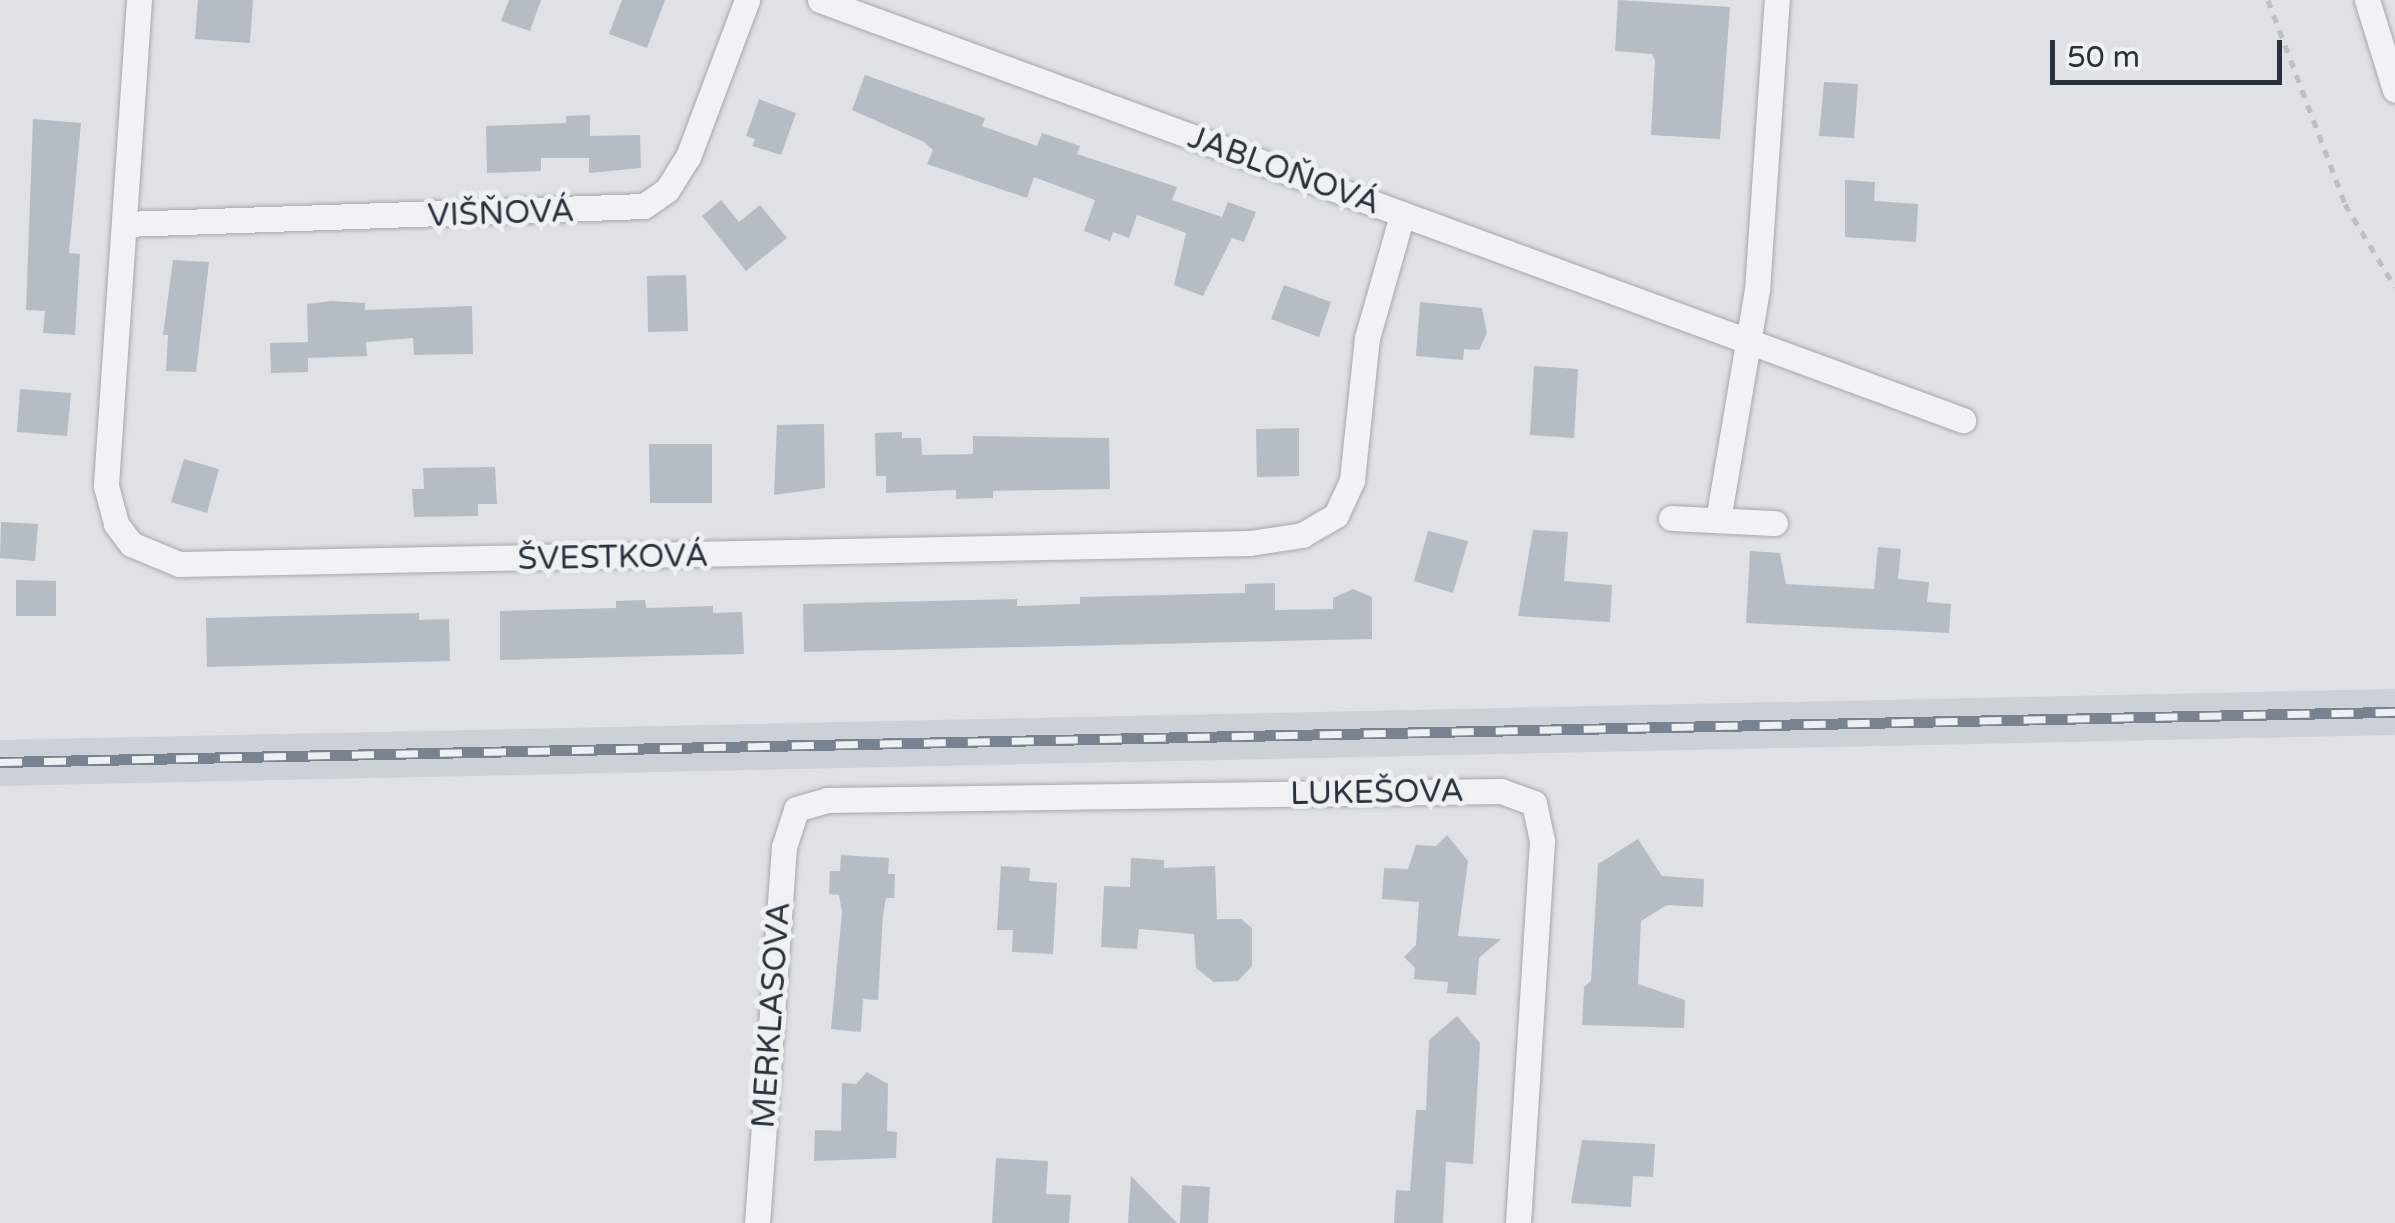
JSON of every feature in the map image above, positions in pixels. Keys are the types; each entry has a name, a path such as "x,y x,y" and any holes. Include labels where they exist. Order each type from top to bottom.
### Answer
{"street":[{"name":"ŠVESTKOVÁ","path":"139,0 108,502 116,524 144,553 179,564 223,567 1250,542 1302,535 1336,515 1352,480 1367,338 1402,215"},
{"name":"VIŠŇOVÁ","path":"124,224 644,206 668,190 688,157 747,0"},
{"name":"JABLOŇOVÁ","path":"820,0 1402,215 1749,338 1963,420"},
{"path":"1718,520 1749,338 1777,0"},
{"path":"2367,0 2395,90"},
{"path":"1670,518 1775,523"},
{"name":"LUKEŠOVA","path":"796,810 828,800 1520,795 1538,811 1542,841 1518,1223"},
{"name":"MERKLASOVA","path":"757,1223 784,846 796,810"}],"path":[{"path":"2268,0 2345,204 2395,287"}],"shaded area":[{"path":"2395,689 2395,735 0,786 0,740"}],"building":[{"path":"198,0 253,0 250,43 195,39"},
{"path":"509,0 541,0 530,31 501,21"},
{"path":"622,0 665,0 647,48 609,34"},
{"path":"1618,0 1730,7 1720,139 1651,135 1655,60 1652,54 1615,51"},
{"path":"865,75 985,118 982,126 1037,146 1042,133 1080,146 1077,154 1177,187 1172,200 1222,217 1228,202 1256,212 1244,242 1232,238 1203,296 1174,285 1186,233 1137,215 1129,238 1113,232 1110,241 1084,231 1095,200 1034,177 1027,198 927,164 933,150 924,142 852,110"},
{"path":"1824,82 1858,84 1854,138 1819,136"},
{"path":"759,99 796,113 781,155 752,146 755,139 746,136"},
{"path":"590,115 590,136 640,135 641,168 589,173 589,158 541,158 541,171 487,173 486,126 566,123 566,116"},
{"path":"33,119 81,123 69,253 80,254 75,335 43,333 45,311 26,310"},
{"path":"1845,180 1875,182 1874,201 1918,204 1916,242 1845,237"},
{"path":"721,200 739,222 760,205 787,238 746,271 702,216"},
{"path":"173,260 209,262 196,372 166,371 168,335 163,335"},
{"path":"686,275 688,331 648,332 647,276"},
{"path":"1284,285 1331,302 1319,337 1271,319"},
{"path":"1420,302 1482,308 1487,333 1479,350 1464,349 1463,360 1416,356"},
{"path":"365,303 365,310 472,306 473,354 414,355 413,338 366,342 367,356 308,358 308,372 271,373 270,343 308,342 307,304"},
{"path":"1534,366 1578,369 1574,438 1530,435"},
{"path":"20,389 71,393 67,436 17,432"},
{"path":"824,424 825,488 774,495 777,425"},
{"path":"1299,428 1299,476 1257,477 1256,429"},
{"path":"902,432 902,438 921,438 922,455 973,454 973,436 1109,438 1110,489 993,491 993,498 956,499 956,490 886,493 886,476 876,476 875,433"},
{"path":"649,444 712,444 712,503 650,503"},
{"path":"184,459 219,469 207,513 171,502"},
{"path":"495,467 497,504 478,504 478,516 414,517 412,489 424,489 423,468"},
{"path":"1,522 38,524 35,561 0,558"},
{"path":"1533,530 1568,532 1564,581 1612,585 1610,622 1518,616"},
{"path":"1428,531 1468,541 1453,593 1414,581"},
{"path":"1878,547 1901,549 1898,579 1929,582 1927,602 1951,604 1949,633 1746,623 1750,551 1780,553 1786,584 1874,589"},
{"path":"16,580 56,581 56,616 16,616"},
{"path":"1275,583 1275,610 1333,609 1333,598 1353,589 1372,597 1372,639 804,652 803,604 1017,599 1017,606 1080,604 1080,597 1245,593 1245,584"},
{"path":"645,600 646,608 713,606 713,613 742,612 744,654 500,660 500,611 616,608 616,601"},
{"path":"419,613 419,620 449,619 450,661 207,667 206,618"},
{"path":"1447,835 1468,861 1458,936 1501,939 1479,958 1476,995 1447,993 1448,982 1414,979 1415,968 1404,957 1416,945 1419,902 1382,899 1384,868 1408,869 1416,845 1436,846"},
{"path":"1638,839 1662,876 1704,879 1703,907 1667,905 1641,921 1638,984 1685,1000 1684,1028 1582,1025 1584,987 1591,981 1598,864"},
{"path":"841,855 889,858 888,874 895,874 894,898 886,898 883,915 878,1000 863,999 861,1032 831,1029 842,912 839,895 829,894 830,871 840,871"},
{"path":"1131,858 1164,860 1164,868 1215,866 1217,919 1241,919 1252,928 1252,966 1238,981 1214,982 1196,968 1194,934 1139,929 1137,949 1101,947 1104,886 1130,887"},
{"path":"1001,866 1030,868 1029,881 1057,883 1053,954 1012,952 1013,930 997,930"},
{"path":"1457,1016 1480,1043 1473,1164 1446,1162 1443,1223 1394,1223 1396,1190 1410,1191 1416,1110 1426,1110 1429,1040"},
{"path":"867,1072 888,1084 887,1131 897,1132 896,1158 814,1161 815,1130 841,1131 842,1083 856,1084"},
{"path":"1582,1140 1655,1144 1653,1177 1633,1176 1631,1207 1571,1203"},
{"path":"996,1158 1048,1161 1046,1194 1071,1195 1069,1223 992,1223"},
{"path":"1131,1176 1177,1223 1128,1223"},
{"path":"1182,1185 1210,1187 1208,1223 1180,1223"}],"railway":[{"path":"0,762 2395,712"}]}
